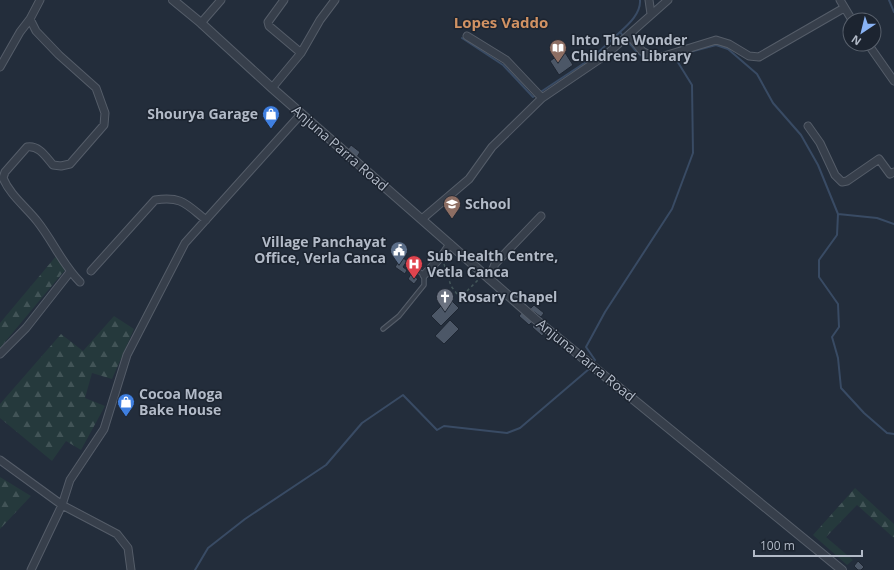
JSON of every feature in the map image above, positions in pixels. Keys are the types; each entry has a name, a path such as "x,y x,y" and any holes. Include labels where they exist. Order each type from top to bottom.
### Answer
{"street":[{"path":"0,67 40,0"},
{"name":"Anjuna Parra Road","path":"173,0 201,23 301,114 535,319 842,570"},
{"path":"201,23 221,0"},
{"path":"284,0 268,22 269,26 301,53"},
{"path":"272,88 301,53 320,20 335,0"},
{"path":"649,0 651,14"},
{"path":"422,219 469,179 492,147 542,98 607,54 668,0"},
{"path":"840,0 847,12"},
{"path":"626,37 642,52 651,56 661,56 716,40 729,44 749,56 759,56 844,8"},
{"path":"30,19 40,36 96,88 105,112 104,125 70,164 61,166 53,165 39,149 32,146 27,147 5,172 2,178 18,200 38,222 70,272 80,282"},
{"path":"467,36 506,60 542,98"},
{"path":"874,52 894,81"},
{"path":"31,570 62,505 70,480 104,429 127,355 185,243 301,114"},
{"path":"808,126 820,143 835,175 842,182 879,159 890,174 894,172"},
{"path":"91,271 155,200 167,198 176,199 187,205 206,220"},
{"path":"487,276 495,264 541,216"},
{"path":"424,275 442,256 450,244"},
{"path":"0,354 26,328 70,272"},
{"path":"0,460 62,505 117,534 128,548 131,570"}],"lane":[{"path":"383,329 399,316 424,285 424,275 413,267"}],"path":[{"path":"442,256 451,286 460,298 487,276"}],"green space":[{"path":"57,255 70,264 0,348 0,323"},
{"path":"114,316 134,329 112,379 92,373 85,398 105,406 81,450 66,441 52,461 0,418 0,404 61,334 83,351"},
{"path":"0,477 31,496 0,529"},
{"path":"855,488 894,524 894,538 857,505 826,537 853,560 847,565 813,535"}],"building":[{"path":"564,51 573,65 559,75 550,61"},
{"path":"351,145 360,152 357,157 348,149"},
{"path":"402,257 407,261 403,267 407,270 405,274 395,267"},
{"path":"411,274 418,279 414,284 408,279"},
{"path":"517,291 528,299 524,303 514,295"},
{"name":"Rosary Chapel","path":"449,298 459,308 441,326 431,316"},
{"path":"534,305 544,313 541,317 530,309"},
{"path":"522,312 533,321 529,325 519,316"},
{"path":"450,320 459,329 444,344 435,336"},
{"path":"535,323 546,331 542,336 532,327"},
{"path":"858,561 864,567 861,570 858,570 854,566"}],"waterway":[{"path":"624,37 620,32 631,22 639,9 640,0"},
{"path":"889,0 894,12"},
{"path":"462,38 503,65 533,97 592,58 620,32"},
{"path":"627,40 646,60 652,60"},
{"path":"686,53 716,45 728,49 757,74 773,103 801,135 818,165 838,214 837,235 819,260 819,277 838,304 839,327 832,337 838,358 841,388 864,413 887,433 894,434"},
{"path":"595,360 586,347 605,312 672,209 693,153 692,85 674,56"},
{"path":"838,214 877,218 894,224"},
{"path":"195,570 208,548 245,519 326,465 362,423 403,395 437,430 444,426 507,433 520,428 589,369"}],"place":[{"name":"Into The Wonder Childrens Library","path":"558,63"},
{"name":"Shourya Garage","path":"271,129"},
{"name":"School","path":"452,219"},
{"name":"Village Panchayat Office, Verla Canca","path":"399,265"},
{"name":"Sub Health Centre, Vetla Canca","path":"414,279"},
{"name":"Rosary Chapel","path":"445,312"},
{"name":"Cocoa Moga Bake House","path":"126,417"}],"district":[{"name":"Lopes Vaddo","path":"501,23"}]}
